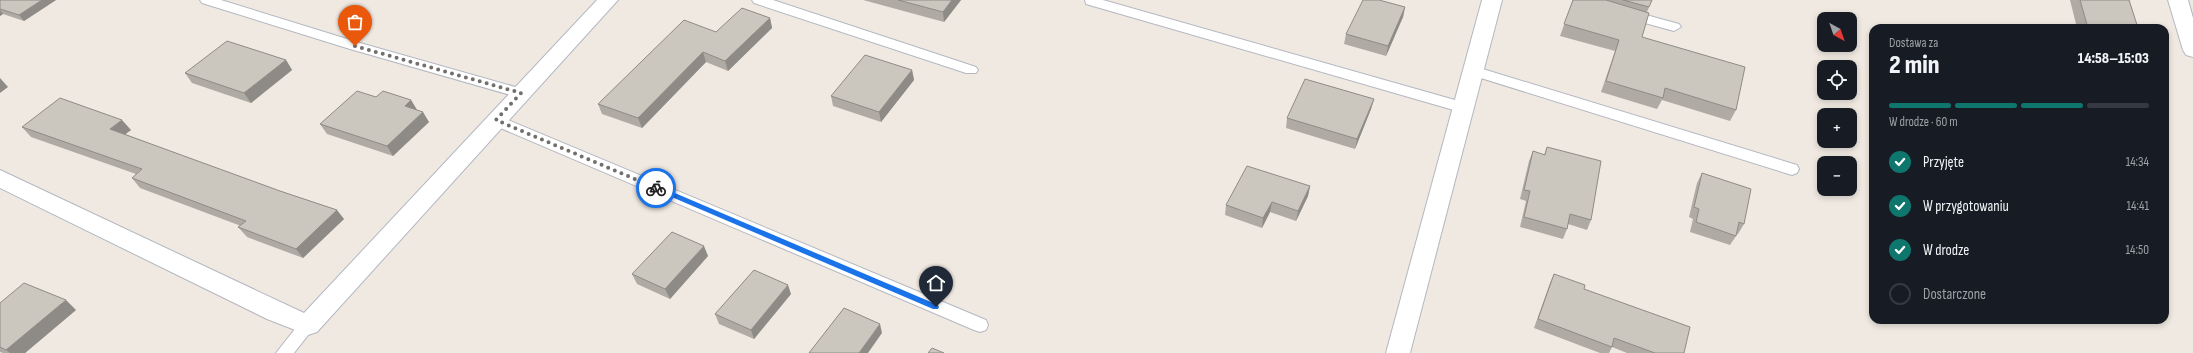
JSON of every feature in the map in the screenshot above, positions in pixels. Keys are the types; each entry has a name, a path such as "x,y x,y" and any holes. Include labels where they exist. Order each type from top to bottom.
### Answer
{"street":[{"path":"0,178 276,312 308,325 608,0"},
{"path":"1398,353 1492,0"},
{"path":"2178,0 2193,50"}],"lane":[{"path":"207,0 355,46 521,93"},
{"path":"759,0 971,70"},
{"path":"1091,1 1464,108"},
{"path":"1616,10 1674,27"},
{"path":"1473,71 1792,169"},
{"path":"496,120 980,325"},
{"path":"284,353 308,325"}],"building":[{"path":"0,0 42,0 19,15 0,9"},
{"path":"898,0 952,0 943,12"},
{"path":"1363,0 1379,0 1405,7 1388,46 1346,34"},
{"path":"1573,0 1606,0 1649,13 1642,37 1745,67 1736,110 1665,88 1663,98 1606,81 1619,40 1564,24"},
{"path":"1623,0 1652,0 1649,7"},
{"path":"2080,0 2129,0 2137,24 2087,24"},
{"path":"742,8 770,18 725,61 703,52 638,118 598,104 684,20 716,32"},
{"path":"227,41 286,60 244,93 185,73"},
{"path":"865,55 912,70 879,112 831,96"},
{"path":"1305,79 1374,99 1357,139 1287,118"},
{"path":"357,91 376,97 383,91 411,100 405,106 423,112 387,146 320,124"},
{"path":"60,98 122,120 110,129 280,191 337,210 296,249 238,227 246,221 132,178 142,169 22,127"},
{"path":"1547,147 1601,161 1591,220 1570,214 1567,229 1524,217 1530,191 1524,190 1533,151 1545,155"},
{"path":"1247,166 1310,186 1298,211 1272,202 1263,218 1226,205"},
{"path":"1702,173 1751,189 1744,224 1739,222 1736,236 1696,222 1699,209 1694,207"},
{"path":"672,232 704,246 665,289 632,274"},
{"path":"754,270 788,285 751,330 715,314"},
{"path":"1554,274 1585,285 1584,289 1690,327 1684,353 1655,353 1614,338 1612,347 1538,319"},
{"path":"24,283 66,300 6,350 0,347 0,303"},
{"path":"844,308 880,324 859,353 809,353"},
{"path":"932,348 944,353 928,353"}],"way so far":[{"path":"355,46 521,93 496,120 656,188"}],"route":[{"path":"656,188 936,307"}]}
